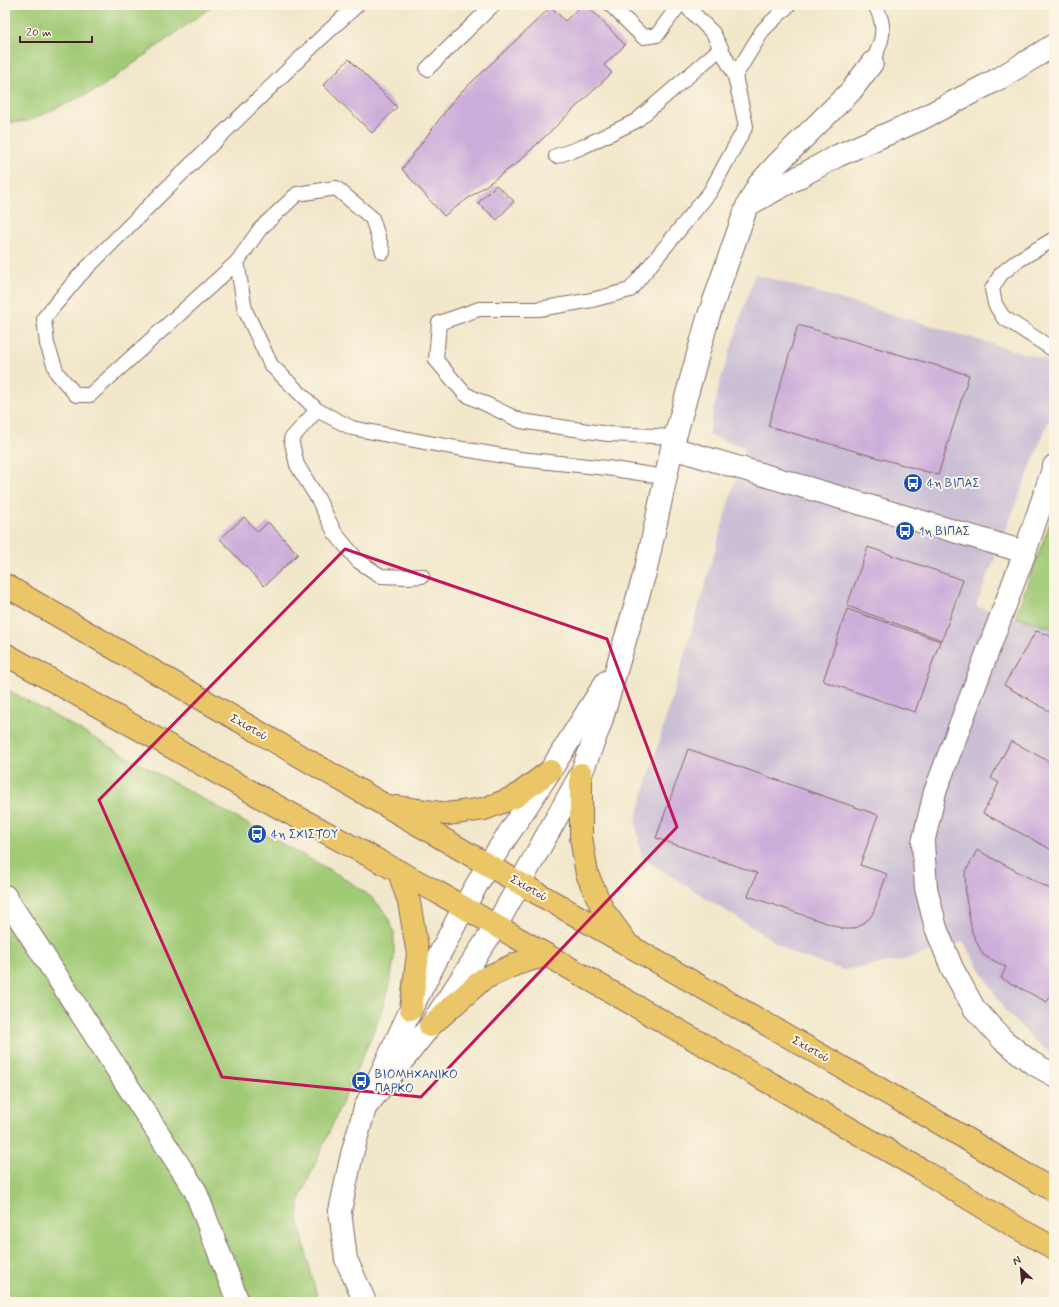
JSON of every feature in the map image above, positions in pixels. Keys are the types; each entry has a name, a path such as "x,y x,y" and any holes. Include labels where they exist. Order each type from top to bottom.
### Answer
{"main road":[{"name":"Σχιστού","path":"5,585 488,865 943,1125 1054,1191"},
{"path":"5,654 275,805 464,907 922,1170 1019,1229 1054,1248"},
{"path":"386,806 447,814 484,809 515,797 550,771"},
{"path":"581,774 581,837 587,874 603,910 629,945"},
{"path":"399,872 409,902 418,954 411,1009"},
{"path":"430,1026 483,978 516,964 547,955"}],"street":[{"path":"747,206 837,156 918,120 1000,78 1054,45"},
{"path":"365,1108 430,1026 496,926 581,774 600,725 646,569 673,442 708,318 747,206 759,184 777,164 851,91 872,63"},
{"path":"673,442 1025,552"},
{"path":"1054,466 1025,552 935,792 922,844 926,888 936,928 952,968 974,1008 1003,1040 1032,1063 1054,1075"},
{"path":"366,1302 346,1259 340,1211 352,1154 365,1108 411,1009 464,907 488,865 620,661"},
{"path":"5,896 195,1190 238,1302"}],"lane":[{"path":"357,5 319,40 80,275 44,318 47,344 57,373 76,396 90,395 237,262 260,229 297,194 336,188 372,218 383,252"},
{"path":"427,69 493,5"},
{"path":"611,5 643,37 657,35 679,5"},
{"path":"673,442 521,421 465,394 436,360 439,323 479,309 539,309 592,300 630,290 710,192 746,126 735,76 721,48 713,33 685,5"},
{"path":"735,76 763,30 789,5"},
{"path":"872,63 882,42 880,15 875,5"},
{"path":"556,156 580,148 636,121 721,48"},
{"path":"1054,239 1001,274 992,289 995,304 1003,317 1054,350"},
{"path":"237,262 245,310 271,365 318,410 352,428 520,459 607,468 665,477"},
{"path":"318,410 291,439 297,465 318,499 335,533 358,561 381,576 422,576"}],"highlighted area":[{"path":"345,549 607,639 677,827 421,1097 222,1077 99,800"}],"shaded area":[{"path":"755,274 1054,362 1054,407 976,606 1054,629 1054,1054 1040,1046 1004,1009 964,942 903,960 844,970 796,955 641,857 636,820 745,448 708,435 720,382"}],"green space":[{"path":"5,5 214,5 100,88 29,121 5,123"},
{"path":"1054,512 1054,629 1015,617"},
{"path":"5,688 344,878 371,897 386,913 394,932 394,958 389,988 376,1026 300,1198 298,1220 316,1293 320,1302 5,1302"}],"building":[{"path":"582,5 587,5 625,45 604,65 612,73 517,163 444,216 402,169 456,97 551,7 565,21"},
{"path":"349,59 397,107 372,133 323,85"},
{"path":"496,185 514,201 497,220 478,203"},
{"path":"798,325 969,375 938,475 768,426"},
{"path":"244,517 258,532 268,522 298,554 264,586 220,539"},
{"path":"868,547 963,580 942,640 847,606"},
{"path":"847,609 940,641 915,712 823,681"},
{"path":"1036,631 1054,637 1054,714 1004,685"},
{"path":"1011,741 1054,764 1054,851 983,813 999,783 991,778"},
{"path":"688,749 878,815 860,865 887,874 873,913 869,919 858,927 844,929 748,896 757,873 656,838"},
{"path":"977,850 1054,891 1054,990 1047,1002 1001,978 1006,967 983,955 972,932 966,898 965,873"}],"place":[{"name":"4η ΒΙΠΑΣ","path":"913,483"},
{"name":"1η ΒΙΠΑΣ","path":"905,531"},
{"name":"4η ΣΧΙΣΤΟΥ","path":"257,834"},
{"name":"ΒΙΟΜΗΧΑΝΙΚΟ ΠΑΡΚΟ","path":"361,1081"}]}
